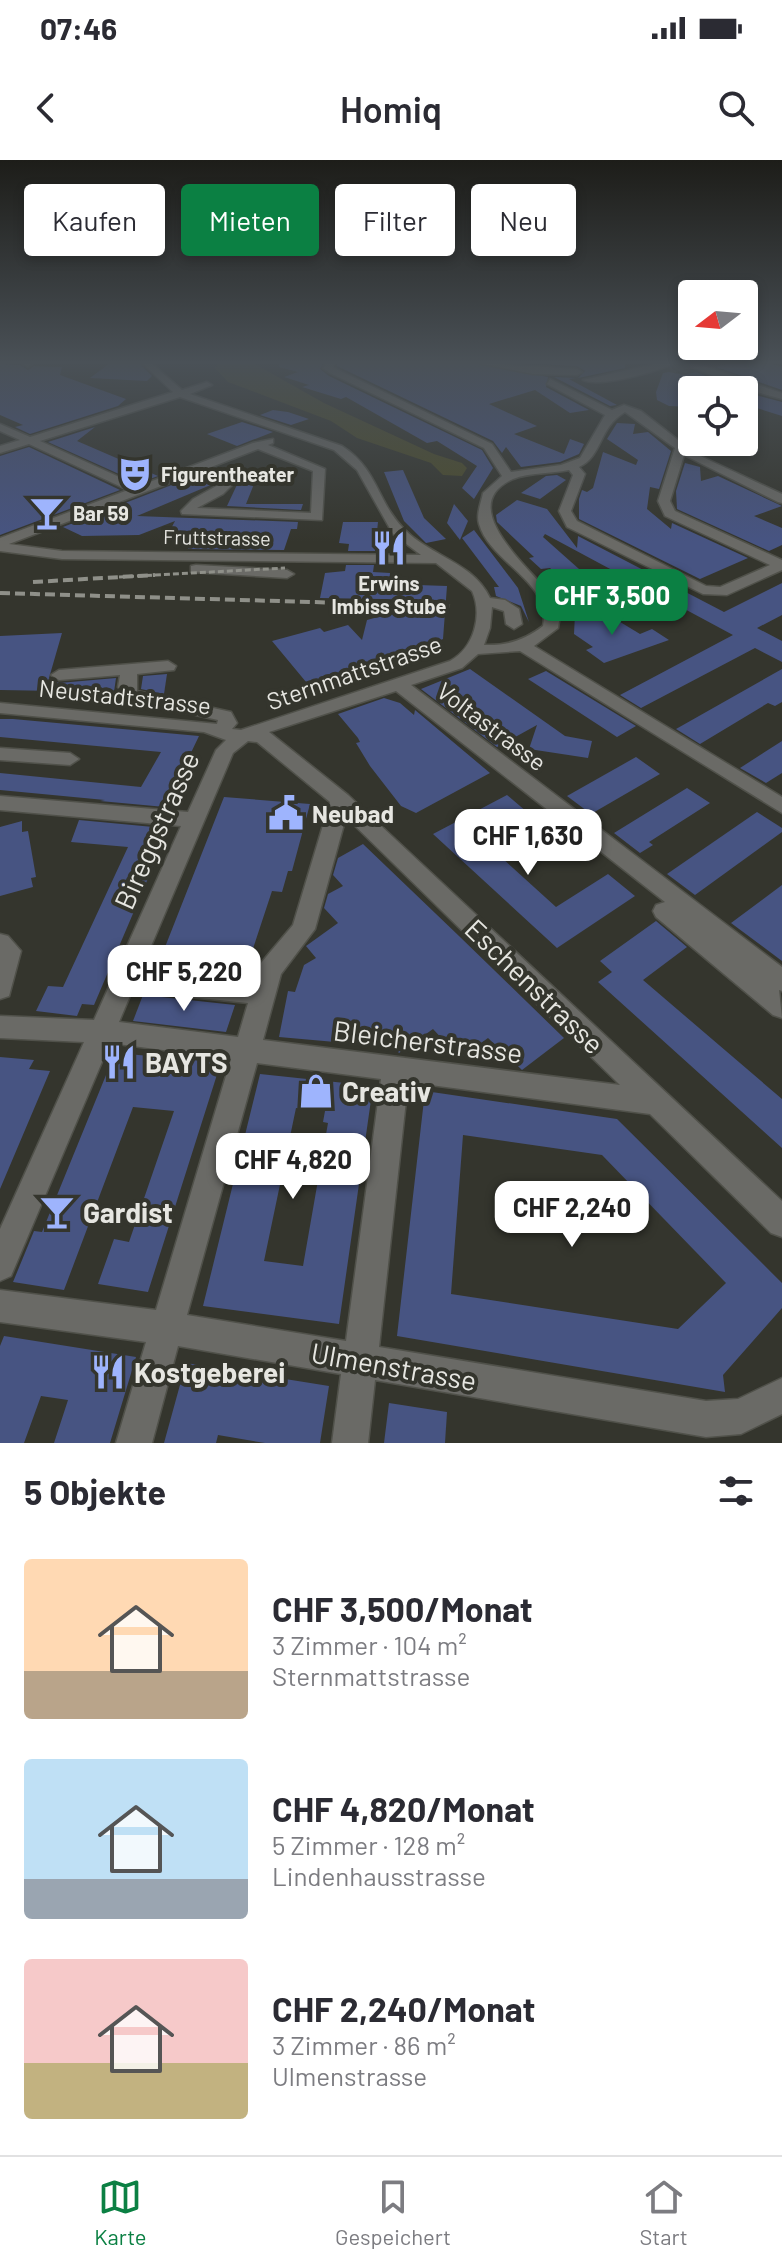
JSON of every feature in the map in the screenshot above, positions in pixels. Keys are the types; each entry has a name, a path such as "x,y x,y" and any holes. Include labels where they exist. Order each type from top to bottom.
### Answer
{"street":[{"path":"0,450 88,423"},
{"path":"265,423 338,448 360,461 391,525 435,559 471,580 483,602 475,649"},
{"path":"440,423 488,446 508,476"},
{"path":"608,423 585,460 572,467 508,476 489,493 486,524 503,550 550,601 554,615 550,628 522,645 782,806"},
{"path":"643,423 678,447"},
{"path":"0,427 137,490"},
{"path":"0,545 292,432"},
{"path":"194,468 228,483 223,489 196,500 187,511 317,517 319,469 257,445"},
{"path":"678,455 664,501 670,513 782,565"},
{"path":"694,456 782,499"},
{"path":"572,467 579,474 565,511 572,524 703,590 722,592 782,565"},
{"name":"Fruttstrasse","path":"0,545 62,555 435,559"},
{"path":"0,562 287,574"},
{"path":"483,602 500,603 511,609 514,624"},
{"name":"Sternmattstrasse","path":"233,733 401,686 461,661 475,649 496,651 522,645"},
{"path":"59,675 168,666"},
{"path":"129,669 127,687 130,695 225,716 233,733"},
{"name":"Voltastrasse","path":"401,686 782,981"},
{"name":"Neustadtstrasse","path":"0,708 233,733"},
{"name":"Eschenstrasse","path":"233,733 262,736 276,744 341,800 782,1222"},
{"name":"Bireggstrasse","path":"0,1265 233,733"},
{"path":"0,754 70,759"},
{"path":"134,1443 262,994 270,970 303,929 341,800"},
{"path":"0,803 193,820"},
{"path":"664,911 782,1007"},
{"path":"0,943 9,951 0,989"},
{"path":"123,980 262,994"},
{"name":"Bleicherstrasse","path":"0,1027 101,1031 657,1102"},
{"path":"350,1443 396,1069"},
{"name":"Ulmenstrasse","path":"0,1306 167,1328 706,1419 741,1416 777,1401 782,1395"}],"shaded area":[{"path":"334,423 367,423 434,454 462,463 467,468 462,476 443,475 431,463 357,438"}],"building":[{"path":"18,423 65,423 30,434 15,427 23,425"},
{"path":"239,423 273,432 237,446 207,434"},
{"path":"392,423 426,423 482,450 493,468 474,499 462,488 477,466 437,441 427,443"},
{"path":"455,423 530,423 537,426 514,434 564,454 570,439 584,444 579,454 560,462 521,467 506,447 502,453 493,441"},
{"path":"617,423 635,424 633,434 648,432 671,451 659,489 650,487 647,509 671,529 672,523 748,558 700,579 579,519 582,490 587,492 593,488 603,452 636,465 638,460 607,439"},
{"path":"95,427 77,441 158,476 139,483 48,442"},
{"path":"29,447 120,490 0,535 0,456"},
{"path":"685,463 700,467 701,481 718,476 782,506 754,516 782,528 782,545 769,551 677,509 676,491"},
{"path":"403,470 424,518 446,539 426,543 404,521 384,472"},
{"path":"242,474 256,479 246,504 303,504 301,510 227,506"},
{"path":"557,475 566,480 540,499 521,493 546,476"},
{"path":"195,476 213,484 137,516 298,522 297,529 291,529 284,550 188,549 193,539 166,538 175,521 139,535 82,536 63,527"},
{"path":"517,500 547,509 577,548 578,536 724,612 782,583 782,615 757,628 782,641 782,662 755,648 641,708 620,695 733,635 545,534 543,537 597,585 611,604 590,606 550,568 541,569 529,558 534,557 497,522 496,515"},
{"path":"454,504 468,521 460,540 447,523"},
{"path":"343,522 378,522 375,551 348,551 349,544 339,543"},
{"path":"474,530 518,588 529,622 521,606 496,596 494,587 499,587 462,538"},
{"path":"346,565 374,565 373,572 390,573 389,584 447,586 443,639 388,664 394,671 352,683 347,678 311,688 272,641 320,628 324,632 348,625 362,640 367,620 440,600 320,598 325,573 345,571"},
{"path":"575,614 607,614 640,634 652,629 669,640 604,663 586,650 593,647 574,634"},
{"path":"62,633 49,678 59,683 116,678 114,692 0,690 0,636"},
{"path":"470,669 565,736 592,741 588,758 529,749 537,725 497,747 421,689"},
{"path":"782,669 782,702 775,706 768,703 700,744 676,729"},
{"path":"546,671 636,726 617,737 528,679"},
{"path":"167,674 164,694 141,689 143,676"},
{"path":"384,698 400,703 414,715 415,710 490,773 416,813 401,806 370,766 356,743 360,742 358,738 338,714"},
{"path":"0,719 199,736 165,807 0,790 0,773 141,787 161,752 0,737"},
{"path":"782,741 782,773 766,783 740,768"},
{"path":"636,757 660,774 591,814 567,796"},
{"path":"687,788 710,803 649,842 653,845 640,853 614,833"},
{"path":"507,795 527,812 480,838 556,907 608,874 635,896 557,948 433,834"},
{"path":"224,797 310,804 292,871 288,871 282,892 272,891 243,979 156,970"},
{"path":"757,812 782,828 782,832 695,895 667,874"},
{"path":"79,820 164,828 155,848 161,848 94,1005 82,1004 77,1016 36,1011 48,986 63,987 128,847 71,842"},
{"path":"22,821 22,832 28,831 36,877 31,878 33,887 0,896 0,827"},
{"path":"363,844 564,1038 522,1070 488,1038 460,1058 433,1029 399,1053 384,1036 369,1045 279,1037 288,991 295,992 304,965 316,958 306,946 338,923 324,908 328,894 343,886 333,875 338,858"},
{"path":"782,885 782,961 731,923"},
{"path":"656,921 687,947 643,980 782,1099 782,1148 598,982 612,972 600,961"},
{"path":"143,995 235,1005 226,1032 133,1021"},
{"path":"115,1053 221,1062 148,1292 98,1284 114,1239 129,1242 174,1111 133,1107 64,1290 13,1282 34,1231 42,1232"},
{"path":"0,1057 34,1060 29,1069 50,1071 0,1189"},
{"path":"260,1074 373,1086 339,1324 203,1306","holes":["296,1108 325,1111 323,1122 328,1123 303,1266 264,1261"]},
{"path":"425,1091 617,1119 782,1283 782,1308 723,1375 725,1392 397,1336","holes":["463,1135 602,1155 726,1283 678,1329 451,1294"]},
{"path":"4,1336 136,1357 110,1443 54,1443 68,1400 41,1396 24,1443 0,1443 0,1346"},
{"path":"186,1363 329,1386 320,1443 265,1443 218,1435 216,1443 164,1443"},
{"path":"389,1403 447,1412 445,1443 384,1443"}],"railway":[{"path":"140,576 285,568"},
{"path":"140,576 155,575"},
{"path":"33,582 140,576"},
{"path":"119,577 140,576"},
{"path":"0,593 450,606"}],"place":[{"name":"Figurentheater","path":"135,474"},
{"name":"Bar 59","path":"47,513"},
{"name":"Erwins Imbiss Stube","path":"389,548"},
{"name":"Neubad","path":"286,813"},
{"name":"BAYTS","path":"119,1062"},
{"name":"Creativ","path":"316,1091"},
{"name":"Gardist","path":"57,1212"},
{"name":"Kostgeberei","path":"108,1372"}]}
